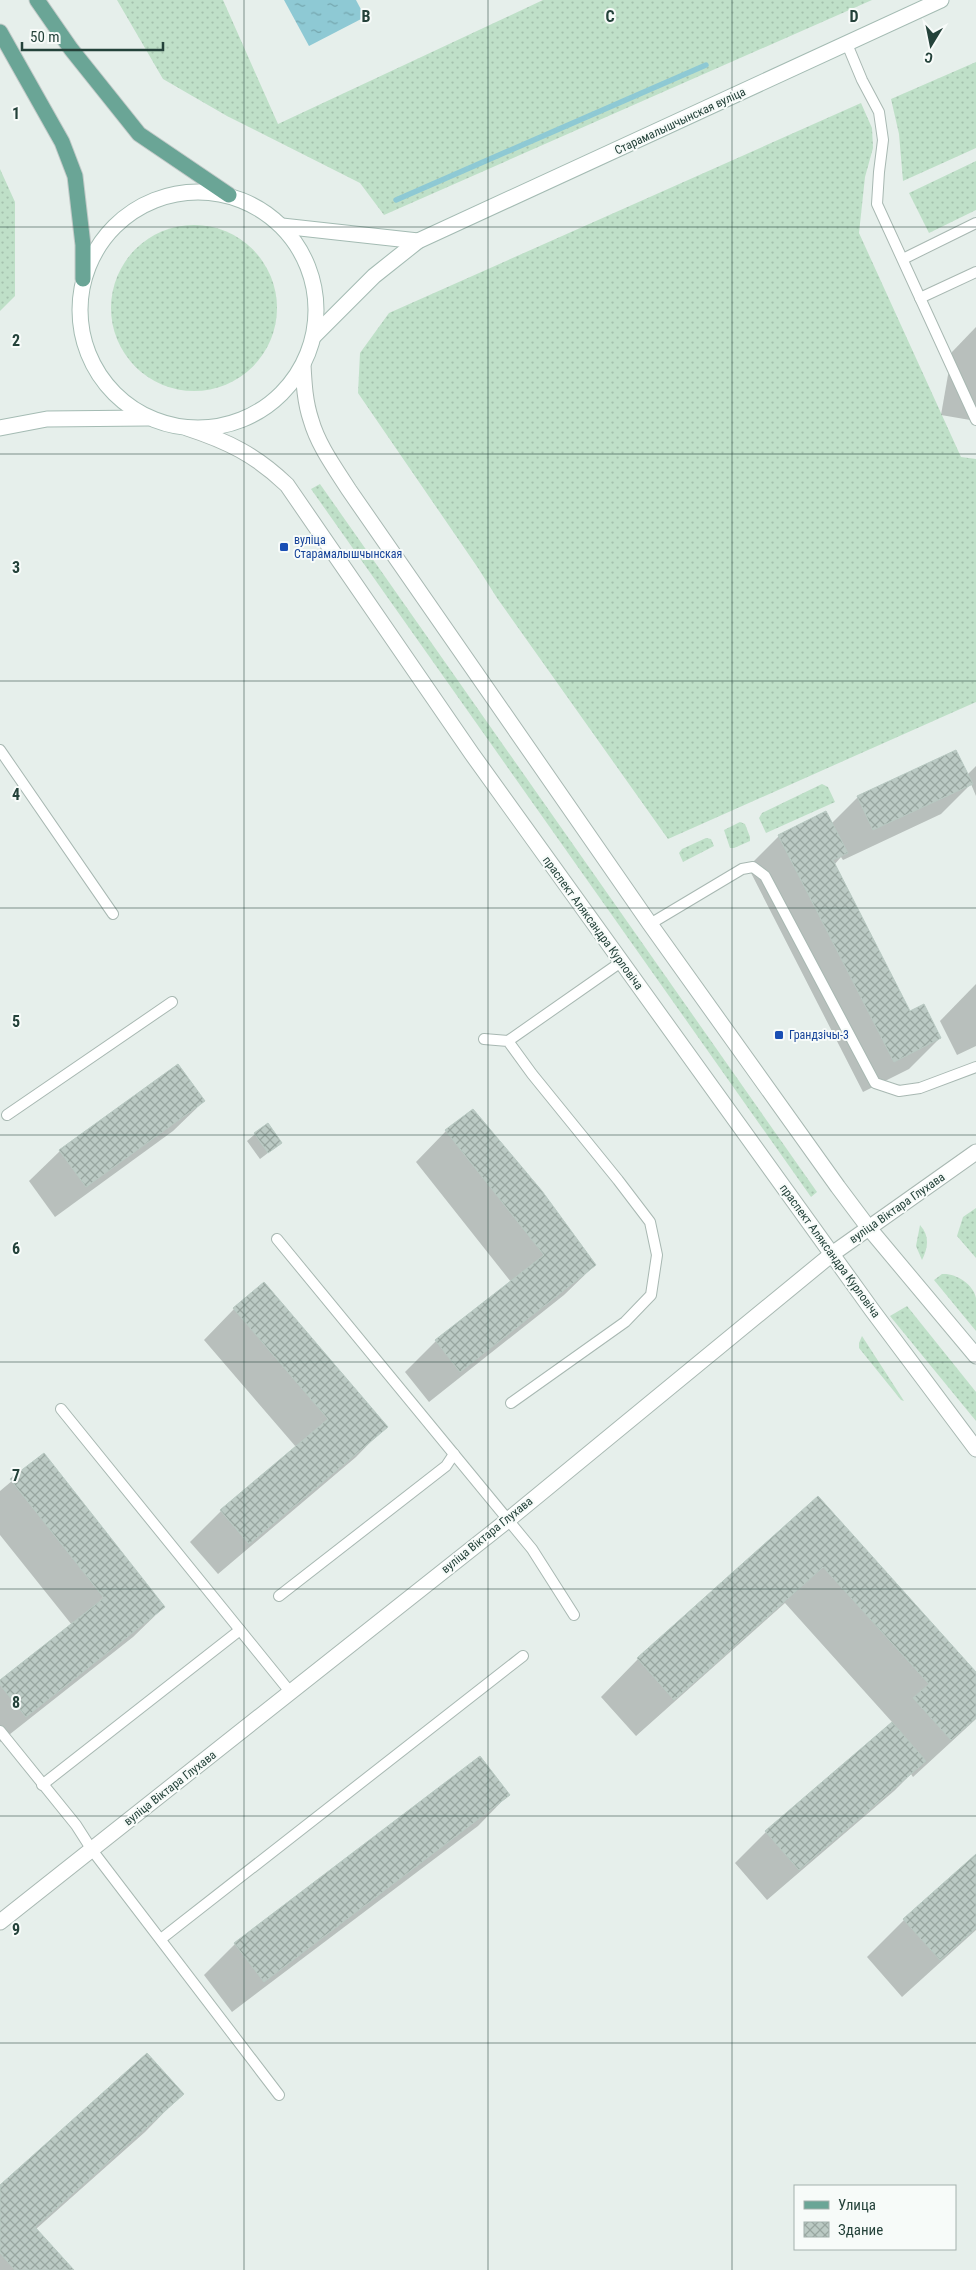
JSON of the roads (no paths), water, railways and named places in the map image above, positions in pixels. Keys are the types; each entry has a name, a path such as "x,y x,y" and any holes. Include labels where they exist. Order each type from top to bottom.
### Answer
{"main road":[{"path":"37,0 71,49 139,134 229,195"},
{"path":"0,32 62,142 75,176 83,245 83,279"}],"street":[{"name":"Старамалышчынская вуліца","path":"314,336 374,276 418,241 941,0"},
{"name":"Старамалышчынская вуліца","path":"148,418 119,398 98,375 86,350 80,329 79,308 83,279 96,248 111,229 137,207 160,197 184,192 206,191 229,195 258,207 282,226 298,245 310,268 317,301 314,336 304,365 279,397 257,413 224,426 187,428"},
{"path":"282,226 418,241"},
{"path":"304,365 305,391 311,422 339,475 650,924 868,1228 976,1356"},
{"path":"0,428 47,419 148,418 164,424 187,428"},
{"name":"праспект Аляксандра Курловіча","path":"187,428 224,441 249,453 287,484 472,754 832,1254 976,1449"},
{"name":"вуліца Віктара Глухава","path":"0,1922 508,1520 832,1254 976,1152"}],"lane":[{"path":"847,44 862,80 879,112 883,140 878,172 877,204 976,420"},
{"path":"903,259 976,223"},
{"path":"920,298 976,272"},
{"path":"0,750 113,914"},
{"path":"650,924 742,869 753,867 765,876 875,1083 899,1091 920,1088 976,1067"},
{"path":"484,1039 508,1041 621,962"},
{"path":"7,1115 172,1002"},
{"path":"508,1041 650,1222 658,1255 650,1295 625,1322 511,1403"},
{"path":"277,1239 532,1549 574,1615"},
{"path":"61,1408 291,1693"},
{"path":"279,1596 446,1466 454,1454"},
{"path":"42,1785 240,1630"},
{"path":"161,1939 524,1656"},
{"path":"0,1731 76,1825 92,1850 279,2095"}],"water":[{"path":"284,0 356,0 365,17 309,46"}],"waterway":[{"path":"396,200 706,65"}],"place":[{"name":"вуліца Старамалышчынская","path":"284,547"},
{"name":"Грандзічы-3","path":"779,1035"}]}
